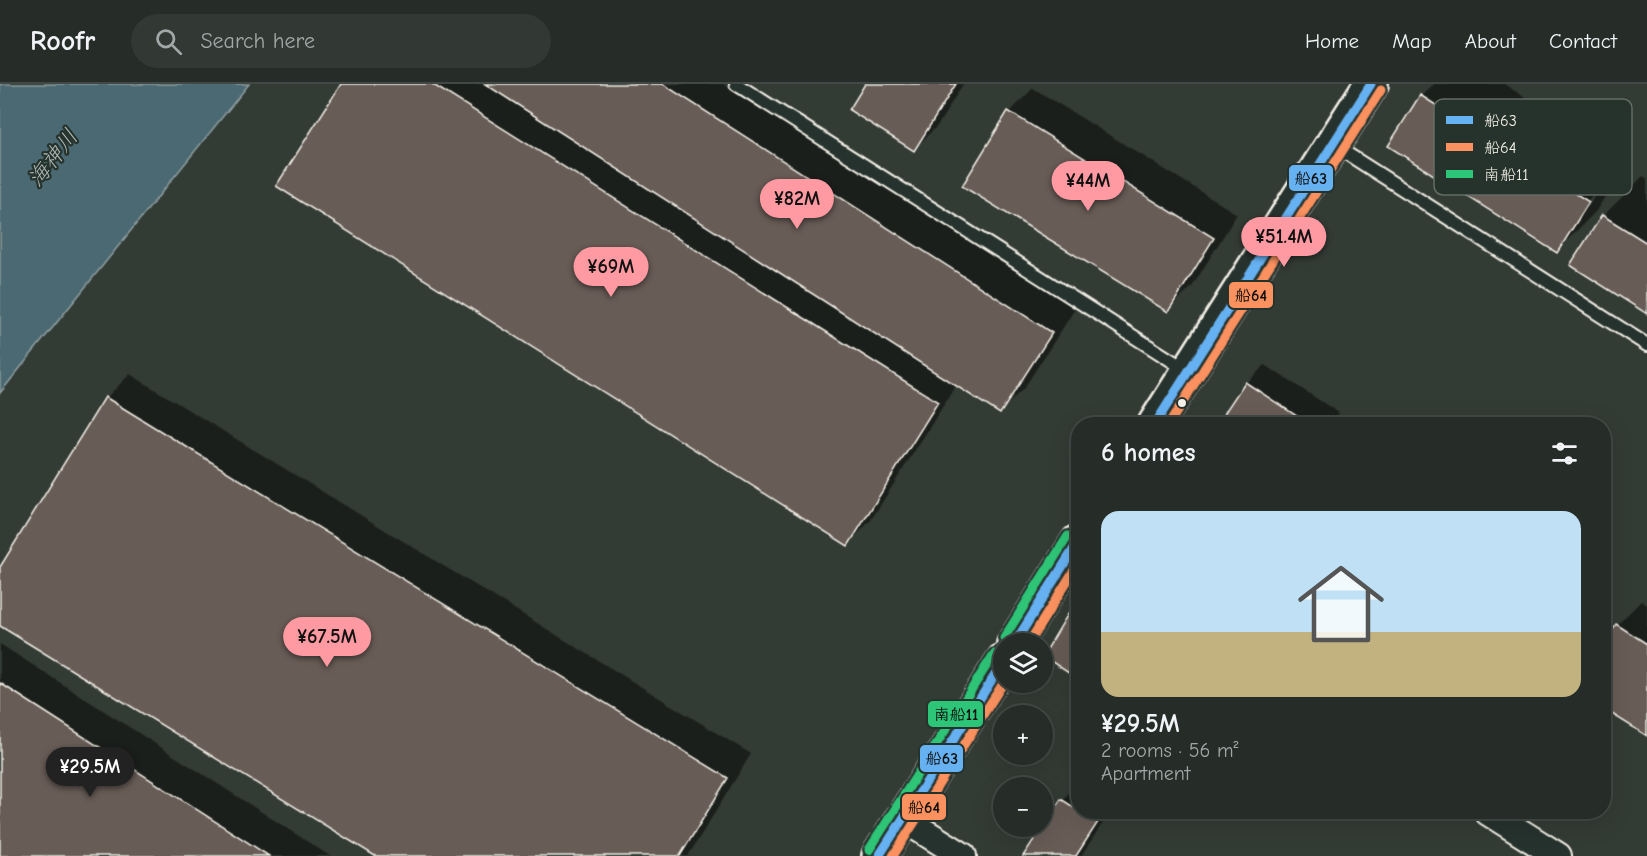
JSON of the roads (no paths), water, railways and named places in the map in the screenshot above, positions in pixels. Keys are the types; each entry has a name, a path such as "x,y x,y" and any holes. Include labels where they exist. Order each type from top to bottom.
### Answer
{"street":[{"path":"1160,417 1371,84"},
{"path":"1021,633 1071,557"},
{"path":"879,856 993,677"},
{"path":"902,818 963,856"},
{"path":"1499,819 1558,856"}],"lane":[{"path":"736,84 1189,372"},
{"path":"1332,144 1647,345"}],"water":[{"name":"海神川","path":"0,84 249,84 0,393"}]}
